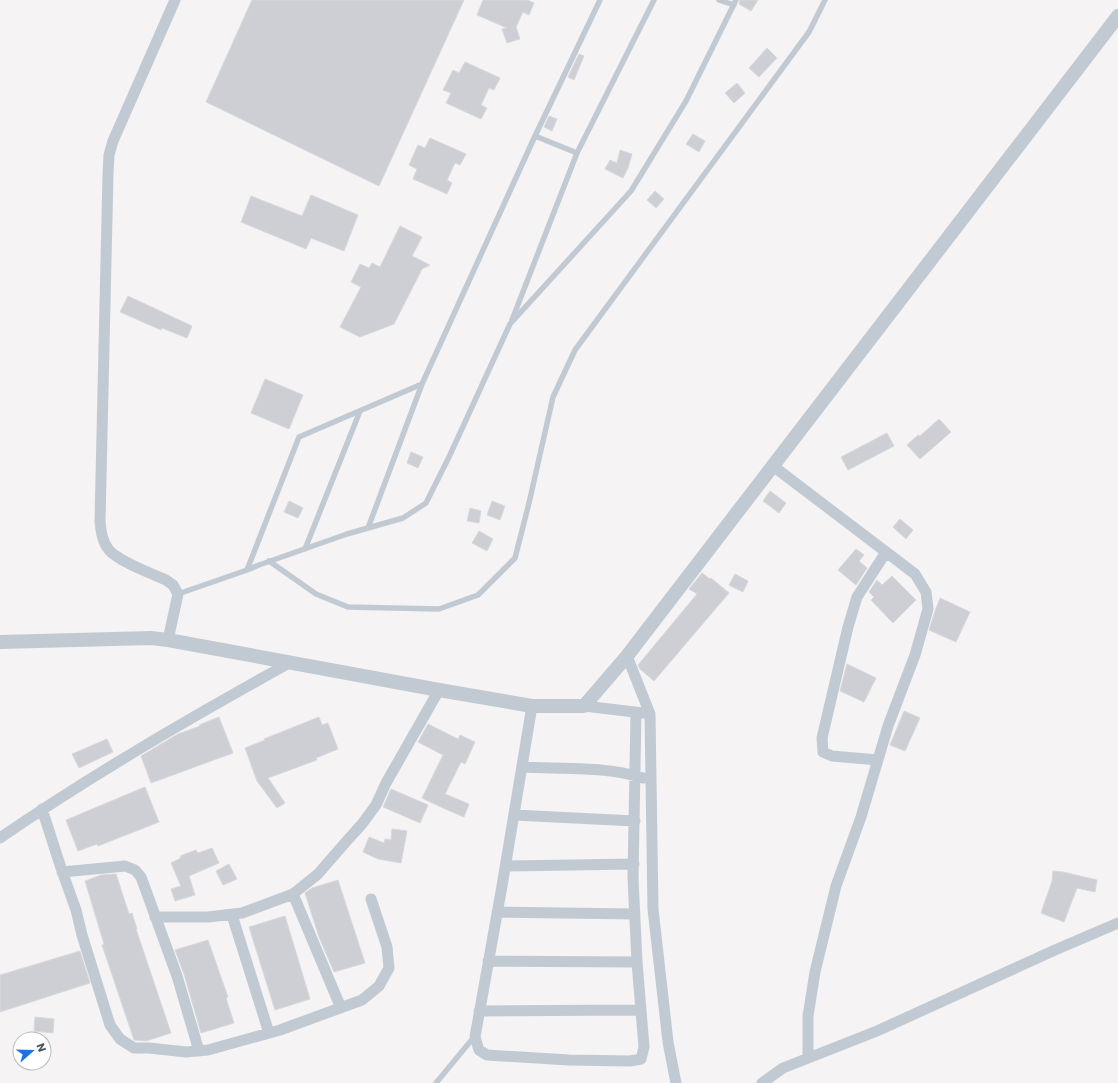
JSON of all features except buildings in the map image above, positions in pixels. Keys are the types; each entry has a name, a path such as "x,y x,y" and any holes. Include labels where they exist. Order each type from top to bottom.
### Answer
{"street":[{"path":"168,640 178,594 172,585 166,580 120,559 109,550 102,536 100,521 109,155 113,141 175,0"},
{"path":"584,706 627,656 1118,16"},
{"path":"773,466 915,574 926,592 928,609 915,655 888,726 862,817 836,886 815,972 808,1016 808,1057"},
{"path":"878,760 832,756 823,752 822,738 848,626 857,597 886,552"},
{"path":"0,642 151,638 532,706 584,706 650,714"},
{"path":"627,656 650,714 653,909 668,1042 676,1083"},
{"path":"0,838 42,809 220,702 291,662"},
{"path":"155,917 208,917 242,913 293,894 318,874 362,824 376,805 386,783 439,690"},
{"path":"532,706 474,1036 479,1050 487,1055 569,1060 630,1061 641,1059 644,1047 637,962 634,864 636,712"},
{"path":"522,767 592,770 636,776 651,781"},
{"path":"42,809 76,910 82,936 110,1025 120,1039 134,1048 186,1052 208,1050 269,1033 362,1000 379,986 389,968 387,947 371,899"},
{"path":"514,815 635,821"},
{"path":"505,866 634,864"},
{"path":"62,872 125,866 135,870 141,877 177,976 199,1051"},
{"path":"293,894 341,1008"},
{"path":"496,912 635,914"},
{"path":"232,914 269,1033"},
{"path":"762,1083 783,1068 877,1031 1055,950 1118,924"},
{"path":"488,961 637,962"},
{"path":"479,1011 641,1010"}],"lane":[{"path":"368,528 422,384 535,136 600,0"},
{"path":"178,594 269,561 403,518 426,503 449,457 510,324 577,153 654,0"},
{"path":"510,324 631,191 686,101 735,2 719,0"},
{"path":"269,561 316,594 348,607 439,609 478,595 515,558 530,503 553,397 575,350 809,32 825,0"},
{"path":"535,136 577,153"},
{"path":"247,570 299,437 422,384"},
{"path":"305,549 360,411"},
{"path":"436,1083 474,1036"}]}
